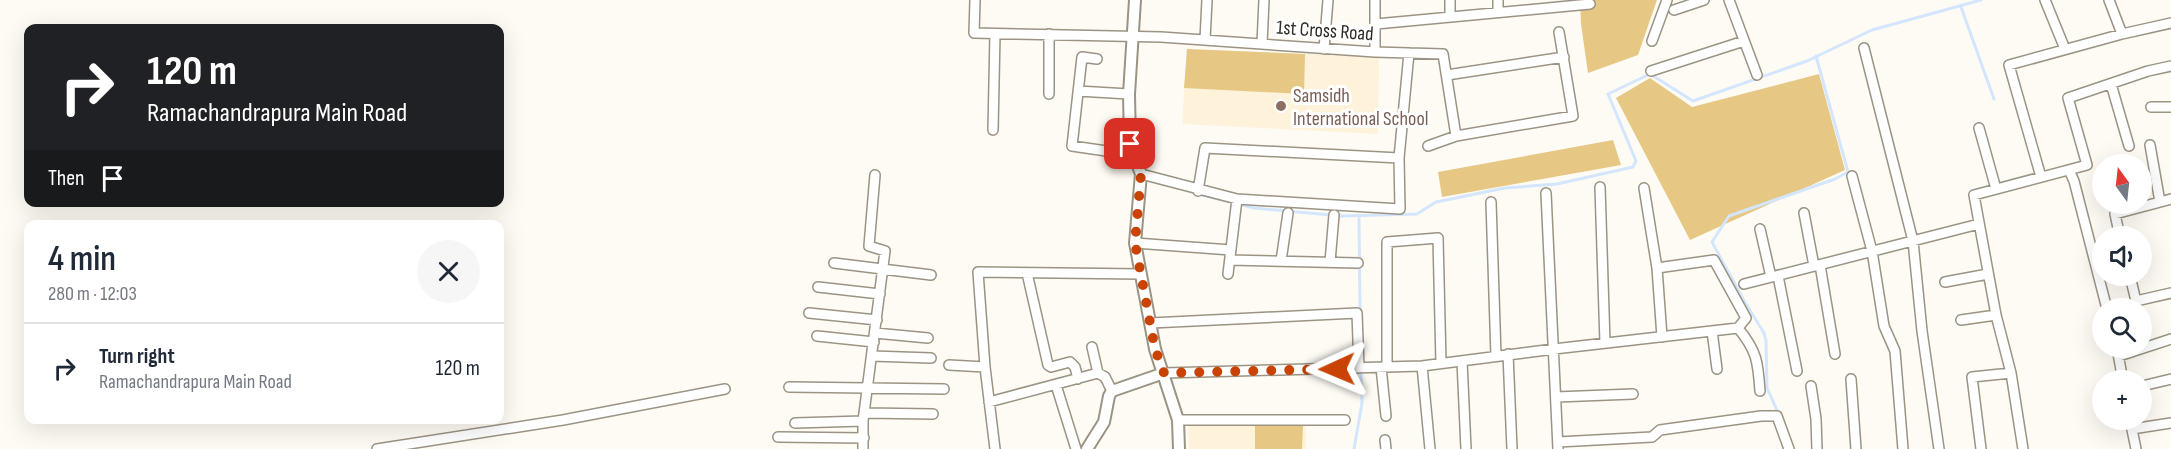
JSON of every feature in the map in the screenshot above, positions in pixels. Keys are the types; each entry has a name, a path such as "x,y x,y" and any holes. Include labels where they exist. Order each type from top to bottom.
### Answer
{"street":[{"name":"1st Cross Road","path":"975,0 974,33 1133,36 1375,52 1443,54 1447,75"},
{"path":"1135,0 1129,94 1130,144 1141,174 1135,243 1155,349 1178,420 1179,449"},
{"path":"1204,40 1207,0"},
{"path":"1262,44 1264,0"},
{"path":"1324,49 1328,0"},
{"path":"1375,0 1375,52"},
{"path":"1450,0 1450,17"},
{"path":"1498,0 1498,12"},
{"path":"1652,41 1667,0"},
{"path":"1674,10 1704,0"},
{"path":"1729,0 1757,75"},
{"path":"2045,0 2065,49"},
{"path":"2109,0 2122,34"},
{"path":"1376,24 1498,12 1551,4 1590,4"},
{"path":"2041,177 2009,64 2171,23"},
{"path":"1428,146 1456,136 1573,116 1559,32"},
{"path":"993,130 995,34"},
{"path":"1049,34 1049,94"},
{"path":"1652,71 1744,41"},
{"path":"1864,48 1913,241 1922,331 1939,449"},
{"path":"1141,174 1237,199 1400,209 1399,158 1409,53"},
{"path":"1097,59 1082,57 1072,146 1134,155"},
{"path":"1456,136 1447,75 1564,57"},
{"path":"2023,449 2011,373 1996,315 1974,195 2087,165 2068,98 2171,66"},
{"path":"2111,84 2129,146"},
{"path":"1078,91 1129,94"},
{"path":"2151,107 2171,107"},
{"path":"1979,128 1996,189"},
{"path":"2150,145 2160,202"},
{"path":"1198,190 1205,148 1399,158"},
{"path":"2069,170 2074,181 2104,298"},
{"path":"863,449 864,417 885,251 869,246 875,175"},
{"path":"1852,176 1872,251 1884,326 1895,351 1903,449"},
{"path":"1600,187 1605,343"},
{"path":"1644,188 1657,268 1662,337"},
{"path":"1546,193 1558,445 1652,437 1660,430 1761,416 1777,416 1789,449"},
{"path":"1228,274 1237,199"},
{"path":"2152,203 2171,199"},
{"path":"1491,202 1496,356"},
{"path":"1281,261 1288,213"},
{"path":"1804,213 1835,354"},
{"path":"1330,262 1334,215"},
{"path":"1744,284 1979,224"},
{"path":"1760,229 1775,276 1797,371"},
{"path":"1386,416 1384,367 1387,242 1438,238 1441,363"},
{"path":"1135,243 1281,261 1358,263"},
{"path":"1087,449 1104,422 1108,396 1112,391 1164,373 1422,366 1738,328 1746,318 1714,260 1657,268"},
{"path":"834,263 931,274"},
{"path":"995,449 985,367 978,272 1141,274"},
{"path":"1027,273 1048,365 1051,367 1070,362 1075,367 1078,379"},
{"path":"1945,282 1988,274"},
{"path":"2132,286 2136,302 2171,293"},
{"path":"819,287 880,294"},
{"path":"809,313 877,320"},
{"path":"1151,323 1357,313 1359,368"},
{"path":"1961,320 1996,315"},
{"path":"1738,328 1749,342 1758,362 1760,391"},
{"path":"1712,331 1717,369"},
{"path":"817,336 928,338"},
{"path":"2152,344 2171,339"},
{"path":"1092,347 1098,373"},
{"path":"1508,354 1512,449"},
{"path":"872,356 931,358"},
{"path":"1462,361 1466,449"},
{"path":"949,365 985,367"},
{"path":"1422,366 1430,449"},
{"path":"989,402 1098,373 1105,377 1112,391"},
{"path":"1981,449 1972,377 2011,373"},
{"path":"1851,379 1856,449"},
{"path":"2152,384 2171,379"},
{"path":"1056,385 1076,449"},
{"path":"1811,386 1816,419 1817,449"},
{"path":"789,387 944,389"},
{"path":"377,449 562,420 725,389"},
{"path":"1556,397 1633,394"},
{"path":"795,423 933,414"},
{"path":"1178,420 1345,420"},
{"path":"2152,424 2171,423"},
{"path":"2132,430 2136,449"},
{"path":"778,437 864,438"},
{"path":"808,449 809,437"}],"shaded area":[{"path":"1580,0 1657,0 1638,55 1588,73"},
{"name":"Samsidh International School","path":"1187,49 1379,57 1378,134 1182,124"},
{"path":"1187,49 1305,54 1304,94 1184,88"},
{"path":"1819,74 1845,170 1690,240 1616,98 1650,78 1692,107"},
{"path":"1613,140 1621,165 1442,197 1438,172"},
{"path":"1188,421 1306,422 1306,449 1189,449"},
{"path":"1255,426 1303,426 1302,449 1255,449"}],"waterway":[{"path":"1238,204 1254,208 1342,216 1417,214 1436,202 1505,188 1557,184 1633,167 1636,161 1608,94 1650,74 1693,101 1807,61 1872,30 1981,0"},
{"path":"1961,7 1994,99"},
{"path":"1779,415 1767,388 1764,333 1712,242 1729,216 1835,179 1848,172 1816,56"},
{"path":"1197,194 1231,202"},
{"path":"1359,216 1360,313"},
{"path":"1354,449 1362,403 1361,371"}],"place":[{"name":"Samsidh International School","path":"1281,106"}],"route":[{"path":"1130,144 1141,174 1135,243 1155,349 1164,373 1337,369"}]}
